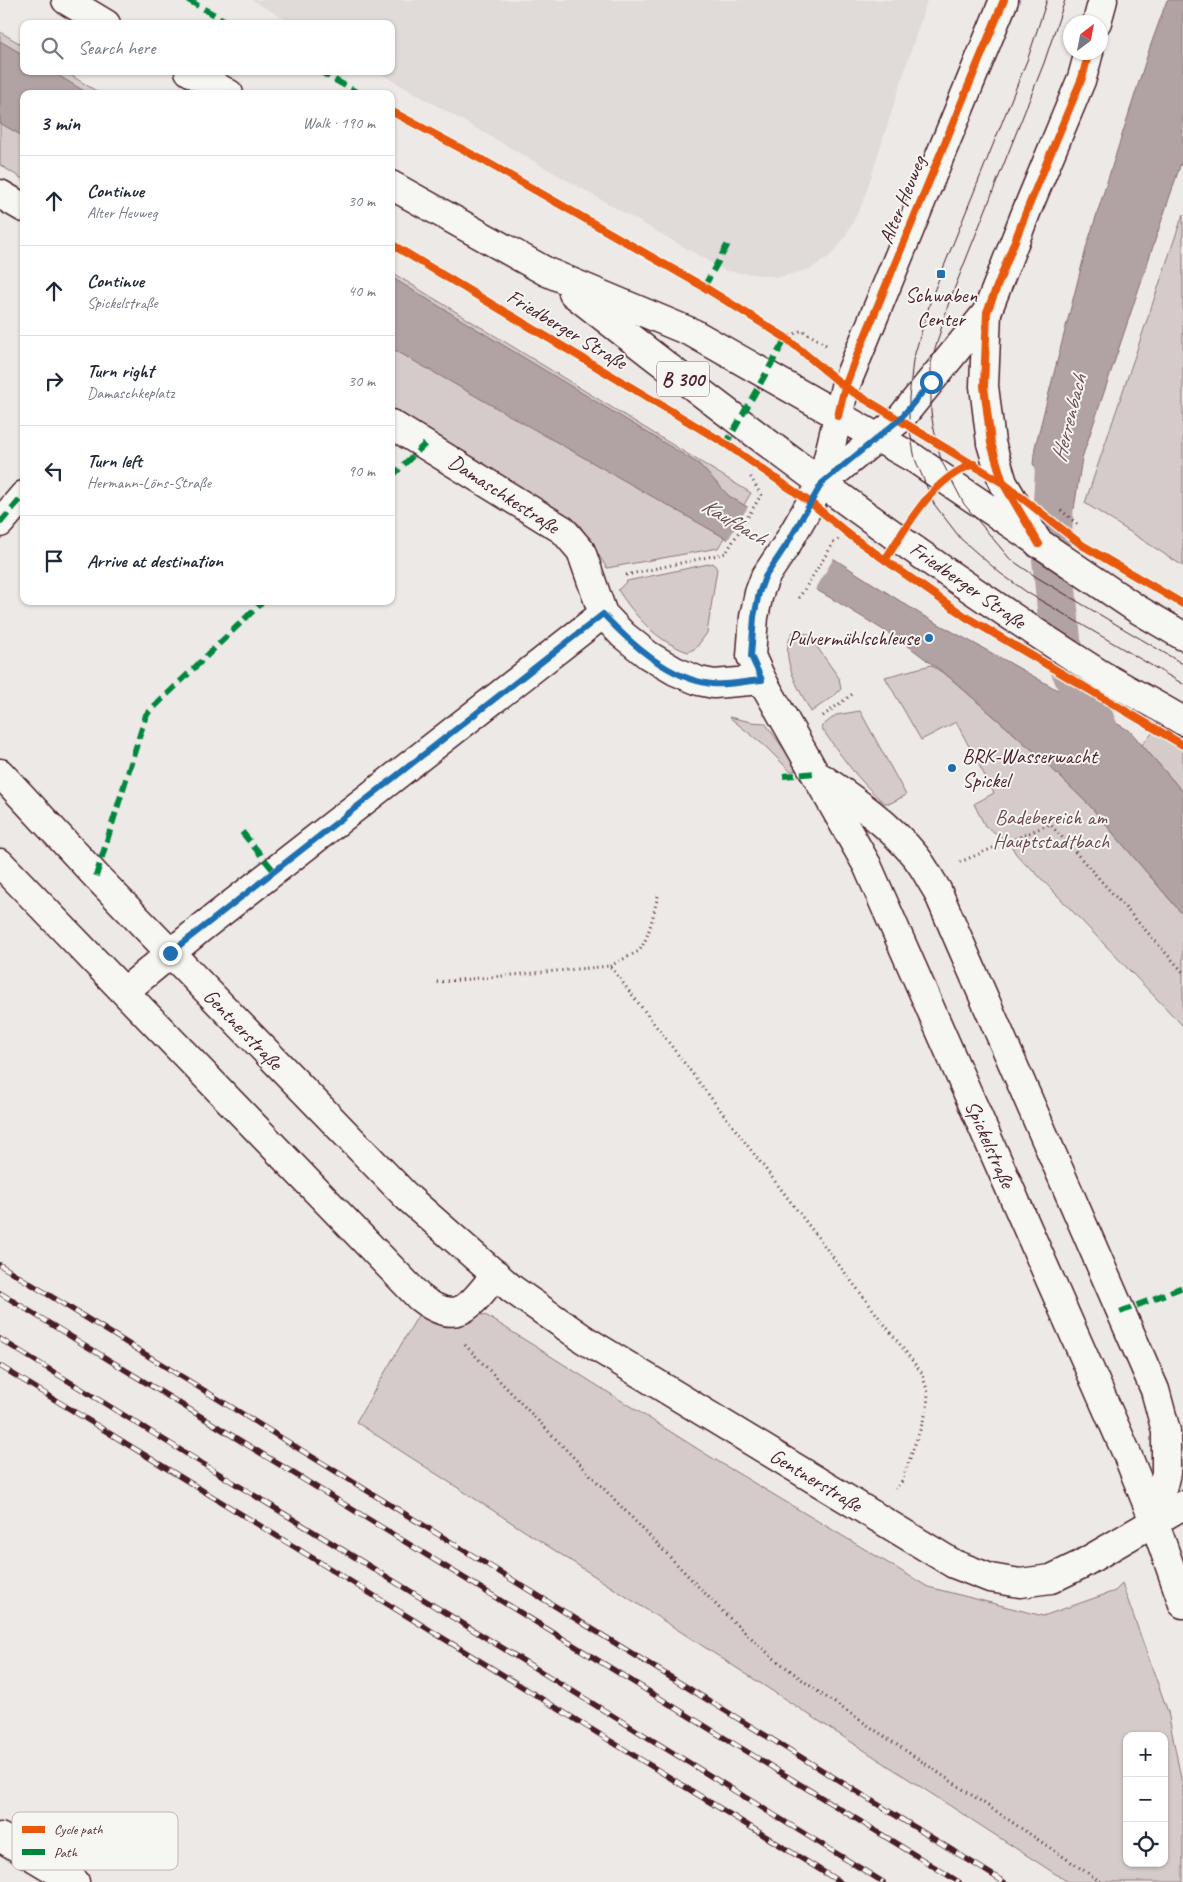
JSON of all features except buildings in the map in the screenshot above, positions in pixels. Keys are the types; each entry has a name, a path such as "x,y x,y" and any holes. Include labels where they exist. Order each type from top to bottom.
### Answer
{"street":[{"path":"66,0 99,20"},
{"name":"Alter Heuweg","path":"822,483 845,386 1004,0"},
{"path":"1099,15 1103,0"},
{"path":"822,483 900,419 987,312 1082,78 1087,60"},
{"path":"196,75 222,90"},
{"name":"Friedberger Straße","path":"395,187 547,272 693,333 914,459 985,505 1115,595 1183,636"},
{"path":"0,194 20,206"},
{"name":"Friedberger Straße","path":"547,272 669,369 822,483 981,597 1099,673 1174,715"},
{"path":"987,312 984,386 992,443 1003,483 1039,544"},
{"name":"Damaschkestraße","path":"395,426 562,530 581,551 603,614"},
{"name":"Spickelstraße","path":"822,483 765,577 759,593 754,617 751,656 762,680 867,865 1127,1454 1154,1520 1183,1604"},
{"path":"0,523 20,500"},
{"path":"125,991 170,953 603,614 623,635 642,650 675,671 699,681 714,684 762,680"},
{"name":"Gentnerstraße","path":"0,773 170,953 407,1197 532,1304 584,1340 954,1564 990,1578 1020,1583 1050,1579 1080,1565 1154,1520"},
{"name":"Spickelstraße","path":"816,774 850,797 893,832 918,858 937,890 1155,1390 1166,1431 1166,1473 1154,1520"},
{"path":"0,863 419,1297 433,1308 450,1313 464,1310 496,1274"},
{"name":"Spickelstraße","path":"1166,1431 1183,1454"},
{"path":"1154,1520 1183,1505"},
{"path":"0,1837 12,1844"},
{"path":"55,1870 75,1882"}],"path":[{"path":"195,4 198,0"},
{"path":"786,338 793,344"},
{"path":"592,582 726,553 761,495"},
{"path":"799,598 834,542"},
{"path":"795,736 854,693"},
{"path":"955,865 1050,824 1183,972"},
{"path":"437,982 610,966 642,947 658,896"},
{"path":"610,966 921,1372 928,1392 927,1410 902,1480 880,1518"},
{"path":"460,1340 722,1611 771,1656 817,1691 1101,1882"}],"shaded area":[{"path":"252,0 927,0 863,202 845,237 831,255 810,269 779,277 726,271 383,75 395,75 395,20 286,20"}],"green space":[{"path":"0,32 20,44 20,75 70,75 95,90 20,90 20,178 0,165"},
{"path":"1183,214 1183,566 1085,503"},
{"path":"395,274 751,493 718,548 607,568 579,524 395,410"},
{"path":"713,563 717,569 707,633 696,648 688,652 657,635 632,610 618,590 627,581"},
{"path":"793,632 808,634 839,678 841,689 811,712 796,684 789,662 789,641"},
{"name":"Badebereich am Hauptstadtbach","path":"931,665 949,677 1038,755 1090,806 1183,915 1183,1026 1027,866 1016,854 1009,842 985,826 974,804 994,793 956,722 921,740 885,677"},
{"path":"860,711 906,795 891,803 884,803 866,785 842,757 821,727 836,715"},
{"path":"729,717 765,723 799,770 790,771 765,746"},
{"path":"1160,724 1183,738 1183,792 1142,745"},
{"path":"423,1307 464,1310 487,1316 709,1456 928,1587 1043,1616 1115,1591 1122,1584 1168,1712 1183,1789 1183,1882 1068,1882 356,1422"}],"water":[{"path":"1167,0 1183,0 1183,157 1082,458 1074,509 1054,490 1033,464 1035,447 1087,245 1150,47"},
{"path":"0,41 20,53 20,75 58,75 82,90 20,90 20,135 0,123"},
{"name":"Kaufbach","path":"395,279 699,464 729,496 836,560 922,615 1130,731 1183,792 1183,915 1090,806 1038,755 949,677 903,642 836,601 395,350"}],"pier":[{"path":"749,505 835,556 814,592 726,543"}],"waterway":[{"name":"Herrenbach","path":"1062,434 1056,460 1051,543 1061,645 1110,758"}],"tram line":[{"path":"1047,0 1028,58 932,296 913,360 909,398 909,426 915,459 934,504 961,539 1000,573 1028,593 1183,684"},
{"path":"1065,0 1044,63 949,302 931,363 931,412 933,425 941,460 964,504 1010,559 1038,578 1183,664"}],"railway":[{"path":"0,1265 1004,1882"},
{"path":"0,1293 959,1882"},
{"path":"0,1339 883,1882"},
{"path":"0,1366 840,1882"}],"marked path":[{"path":"188,0 224,20"},
{"path":"326,75 353,90"},
{"path":"704,287 728,244"},
{"path":"728,446 726,444 786,338 783,336"},
{"path":"395,473 425,444"},
{"path":"0,523 20,500"},
{"path":"96,876 146,715 259,605"},
{"path":"783,776 816,773"},
{"path":"242,832 274,871"},
{"path":"1120,1312 1183,1287"}],"cycle path":[{"path":"838,416 845,387 854,363 1004,0"},
{"path":"1039,544 1003,483 991,443 984,386 987,312 1082,78 1087,60"},
{"path":"395,113 488,163 704,287 786,338 845,387 1003,483 1082,545 1183,604"},
{"path":"395,246 726,444 811,503 851,536 966,617 1183,745"},
{"path":"885,560 912,518 933,491 959,471 974,464"}],"place":[{"name":"Schwaben Center","path":"941,274"},
{"name":"Pulvermühlschleuse","path":"929,638"},
{"name":"BRK-Wasserwacht Spickel","path":"952,768"}],"route":[{"path":"170,953 603,614 623,635 648,655 675,671 699,681 714,684 762,680 751,656 754,617 759,593 765,577 787,544 822,483 900,419 931,382"}]}
